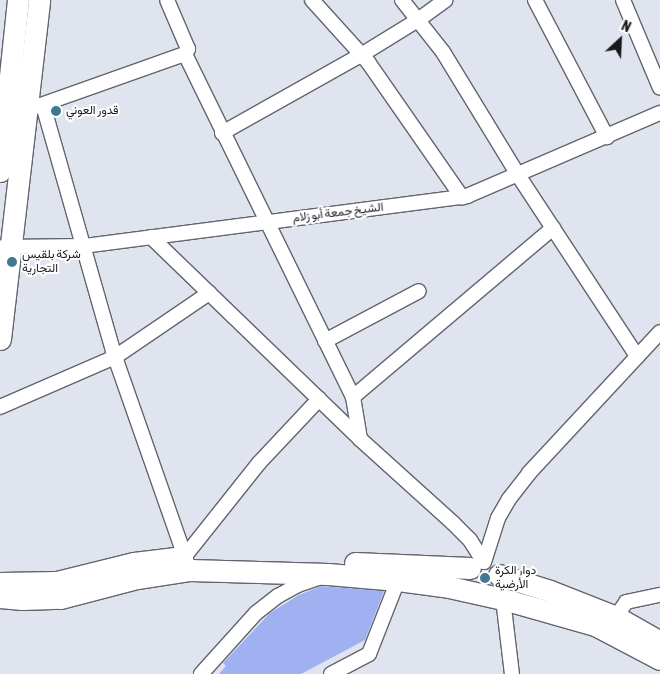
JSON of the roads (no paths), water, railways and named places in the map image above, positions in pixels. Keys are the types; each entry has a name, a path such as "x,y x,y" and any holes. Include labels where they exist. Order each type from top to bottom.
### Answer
{"main road":[{"path":"0,171 18,0"},
{"path":"0,339 5,247 35,107 34,58 39,0"},
{"path":"0,582 57,582 148,560 398,580 503,599 594,625 660,659"},
{"path":"0,597 22,599 60,598 188,563 484,568 616,617 660,642"},
{"path":"479,594 494,590 499,580 484,568"}],"street":[{"path":"167,0 188,49 185,54 35,107 84,246 115,357 188,563"},
{"path":"312,0 361,55 462,197"},
{"path":"402,0 443,52 518,174 636,356"},
{"path":"222,132 361,55 418,20 446,0"},
{"path":"535,0 607,137"},
{"path":"623,0 660,88"},
{"path":"185,54 353,397 360,439"},
{"name":"الشيخ جمعة أبو زلام","path":"5,247 84,246 462,197 660,113"},
{"path":"353,397 553,228"},
{"path":"151,237 318,400 453,523 470,540 484,568"},
{"path":"325,341 419,291"},
{"path":"0,407 115,357 209,293"},
{"path":"484,568 498,518 509,499 529,473 660,332"},
{"path":"188,563 259,463 318,400"},
{"path":"201,674 256,613 278,596 298,585 328,574"},
{"path":"331,674 369,654 398,580"},
{"path":"616,617 623,605 630,600 660,595"},
{"path":"503,599 512,674"}],"place":[{"name":"قدور العوني","path":"56,111"},
{"name":"شركة بلقيس التجارية","path":"12,262"},
{"name":"دوار الكرة الأرضية","path":"485,578"}]}
